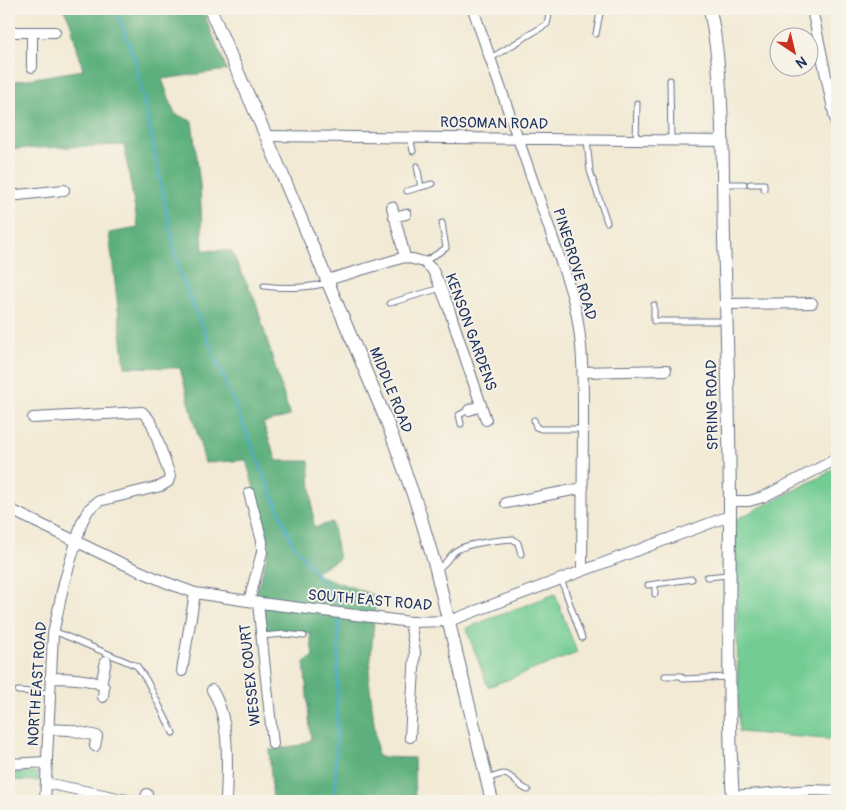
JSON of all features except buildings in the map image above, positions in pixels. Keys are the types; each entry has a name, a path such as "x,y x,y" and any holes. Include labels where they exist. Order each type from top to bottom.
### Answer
{"street":[{"name":"MIDDLE ROAD","path":"210,9 387,422 418,508 436,569 492,801"},
{"name":"PINEGROVE ROAD","path":"473,9 570,290 580,333 583,372 582,570"},
{"name":"SPRING ROAD","path":"710,9 716,39 722,141 730,501 728,575 733,800"},
{"path":"812,9 837,128"},
{"path":"9,32 55,32"},
{"path":"32,32 32,67"},
{"name":"ROSOMAN ROAD","path":"266,136 722,141"},
{"path":"9,196 64,190"},
{"path":"404,257 393,212 406,214"},
{"path":"328,282 388,260 404,257 424,262"},
{"name":"KENSON GARDENS","path":"424,262 432,269 441,288 486,420"},
{"path":"726,304 812,303"},
{"path":"583,372 666,370"},
{"name":"KENSON GARDENS","path":"469,410 481,406"},
{"name":"NORTH EAST ROAD","path":"33,418 139,412 144,414 150,421 170,476 166,484 161,486 104,499 95,503 84,516 63,584 53,630 45,801"},
{"path":"730,501 749,501 763,497 837,457"},
{"path":"506,503 583,488"},
{"path":"249,493 262,546 253,602"},
{"name":"SOUTH EAST ROAD","path":"9,509 160,580 195,592 253,602 410,622 449,621 729,516"},
{"path":"182,671 195,592"},
{"name":"WESSEX COURT","path":"253,602 261,636 273,744"},
{"path":"410,622 415,652 410,737"},
{"path":"103,697 104,687 101,684 106,661"},
{"path":"50,678 75,679 101,684"},
{"path":"212,690 219,701 224,728 226,801"},
{"path":"47,729 70,730 97,736 95,746"},
{"path":"9,764 46,762"},
{"path":"46,784 115,800 132,801"},
{"path":"733,800 810,790 837,791"}],"lane":[{"path":"490,58 547,24 549,15 546,9"},
{"path":"596,34 600,13 605,9"},
{"path":"670,80 671,141"},
{"path":"636,140 637,103"},
{"path":"410,137 414,151"},
{"path":"587,139 590,171 607,222"},
{"path":"417,166 421,187"},
{"path":"407,191 432,184"},
{"path":"723,184 764,184 764,189"},
{"path":"424,262 446,248 442,223"},
{"path":"264,286 310,287 328,282"},
{"path":"390,303 441,288"},
{"path":"654,305 654,321 726,322"},
{"path":"461,424 459,415 469,410"},
{"path":"534,420 536,428 541,429 583,429"},
{"path":"436,569 445,565 451,554 460,548 497,541 514,539 518,543 521,554"},
{"path":"707,577 728,575"},
{"path":"561,578 582,638"},
{"path":"648,585 692,578"},
{"path":"655,584 656,594"},
{"path":"53,630 137,666 147,681 173,733"},
{"path":"261,636 284,634 304,636"},
{"path":"665,676 681,676 684,679 730,677"},
{"path":"18,691 50,693"},
{"path":"487,779 503,774 510,776 524,789 528,790"}],"green space":[{"path":"64,9 202,9 227,70 162,79 175,114 192,121 200,184 203,250 231,251 255,300 290,416 263,423 277,461 309,461 314,528 332,522 339,559 312,573 376,596 369,680 378,757 414,758 415,801 273,801 269,750 300,745 311,740 304,662 313,657 310,633 283,630 265,631 265,611 256,594 270,545 246,460 205,463 180,368 125,367 109,233 138,228 124,145 9,149 9,82 83,70 70,22"},
{"path":"837,465 837,740 739,732 735,520 826,474"},
{"path":"555,594 577,653 488,687 466,628"},
{"path":"34,772 38,775 39,781 9,780 9,773"}],"waterway":[{"path":"116,9 136,63 179,271 293,544 339,603 339,610"},
{"path":"335,801 339,615"}]}
